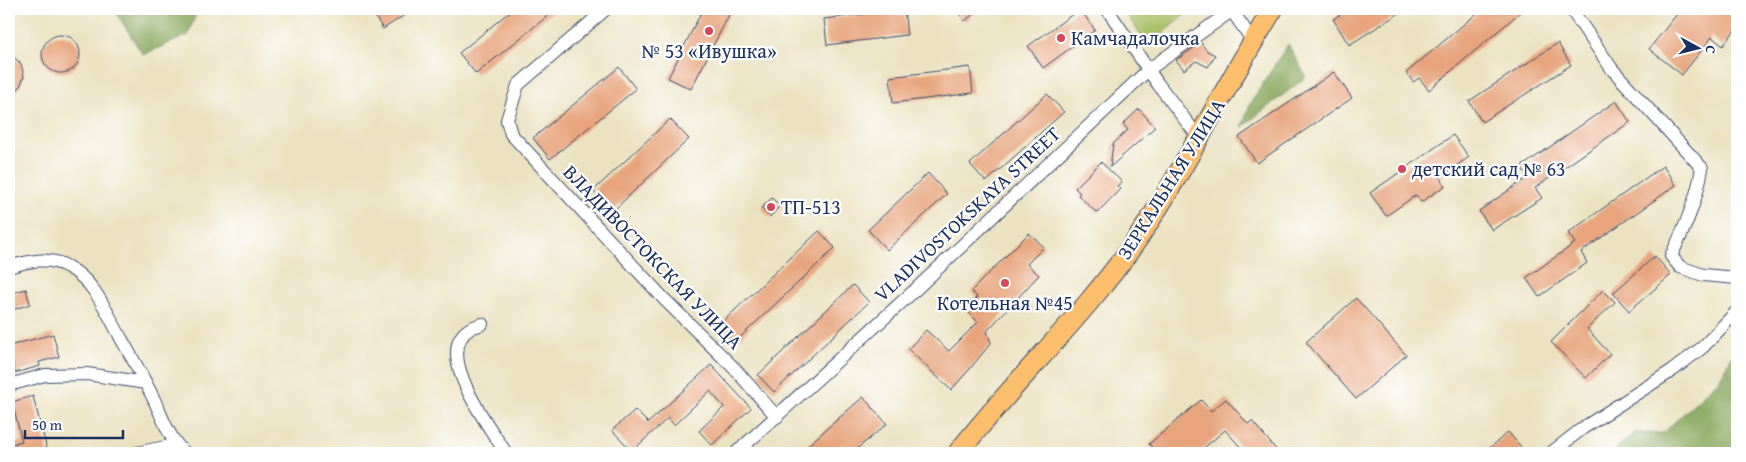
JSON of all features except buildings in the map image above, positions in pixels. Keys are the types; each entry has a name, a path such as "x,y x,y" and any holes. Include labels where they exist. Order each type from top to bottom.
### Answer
{"main road":[{"name":"ЗЕРКАЛЬНАЯ УЛИЦА","path":"958,453 1116,268 1167,192 1273,9"}],"street":[{"name":"ВЛАДИВОСТОКСКАЯ УЛИЦА","path":"606,9 518,85 508,120 511,134 664,299 734,368 776,417"},
{"path":"1107,9 1148,70 1199,138"},
{"path":"1234,9 1253,41"},
{"name":"VLADIVOSTOKSKAYA STREET","path":"736,453 915,290 1148,70 1234,9"},
{"path":"1571,9 1612,69 1702,168 1689,220 1671,256 1680,267 1702,275 1737,278"},
{"path":"9,267 32,260 43,260 68,266 77,273 98,297 180,449 136,453"},
{"path":"1551,453 1583,428 1673,370 1703,346 1737,312"},
{"path":"482,324 471,328 460,341 458,350 460,375 469,394 506,453"},
{"path":"9,385 45,374 87,374 146,383"}],"green space":[{"path":"114,9 198,9 188,35 143,55"},
{"path":"1123,9 1192,9 1148,45"},
{"path":"1288,44 1306,77 1242,127 1250,104"},
{"path":"1737,346 1737,453 1611,453 1634,433 1663,433 1719,380"}],"place":[{"name":"№ 53 «Ивушка»","path":"709,31"},
{"name":"Камчадалочка","path":"1061,38"},
{"name":"детский сад № 63","path":"1402,169"},
{"name":"ТП-513","path":"771,207"},
{"name":"Котельная №45","path":"1005,283"}]}
